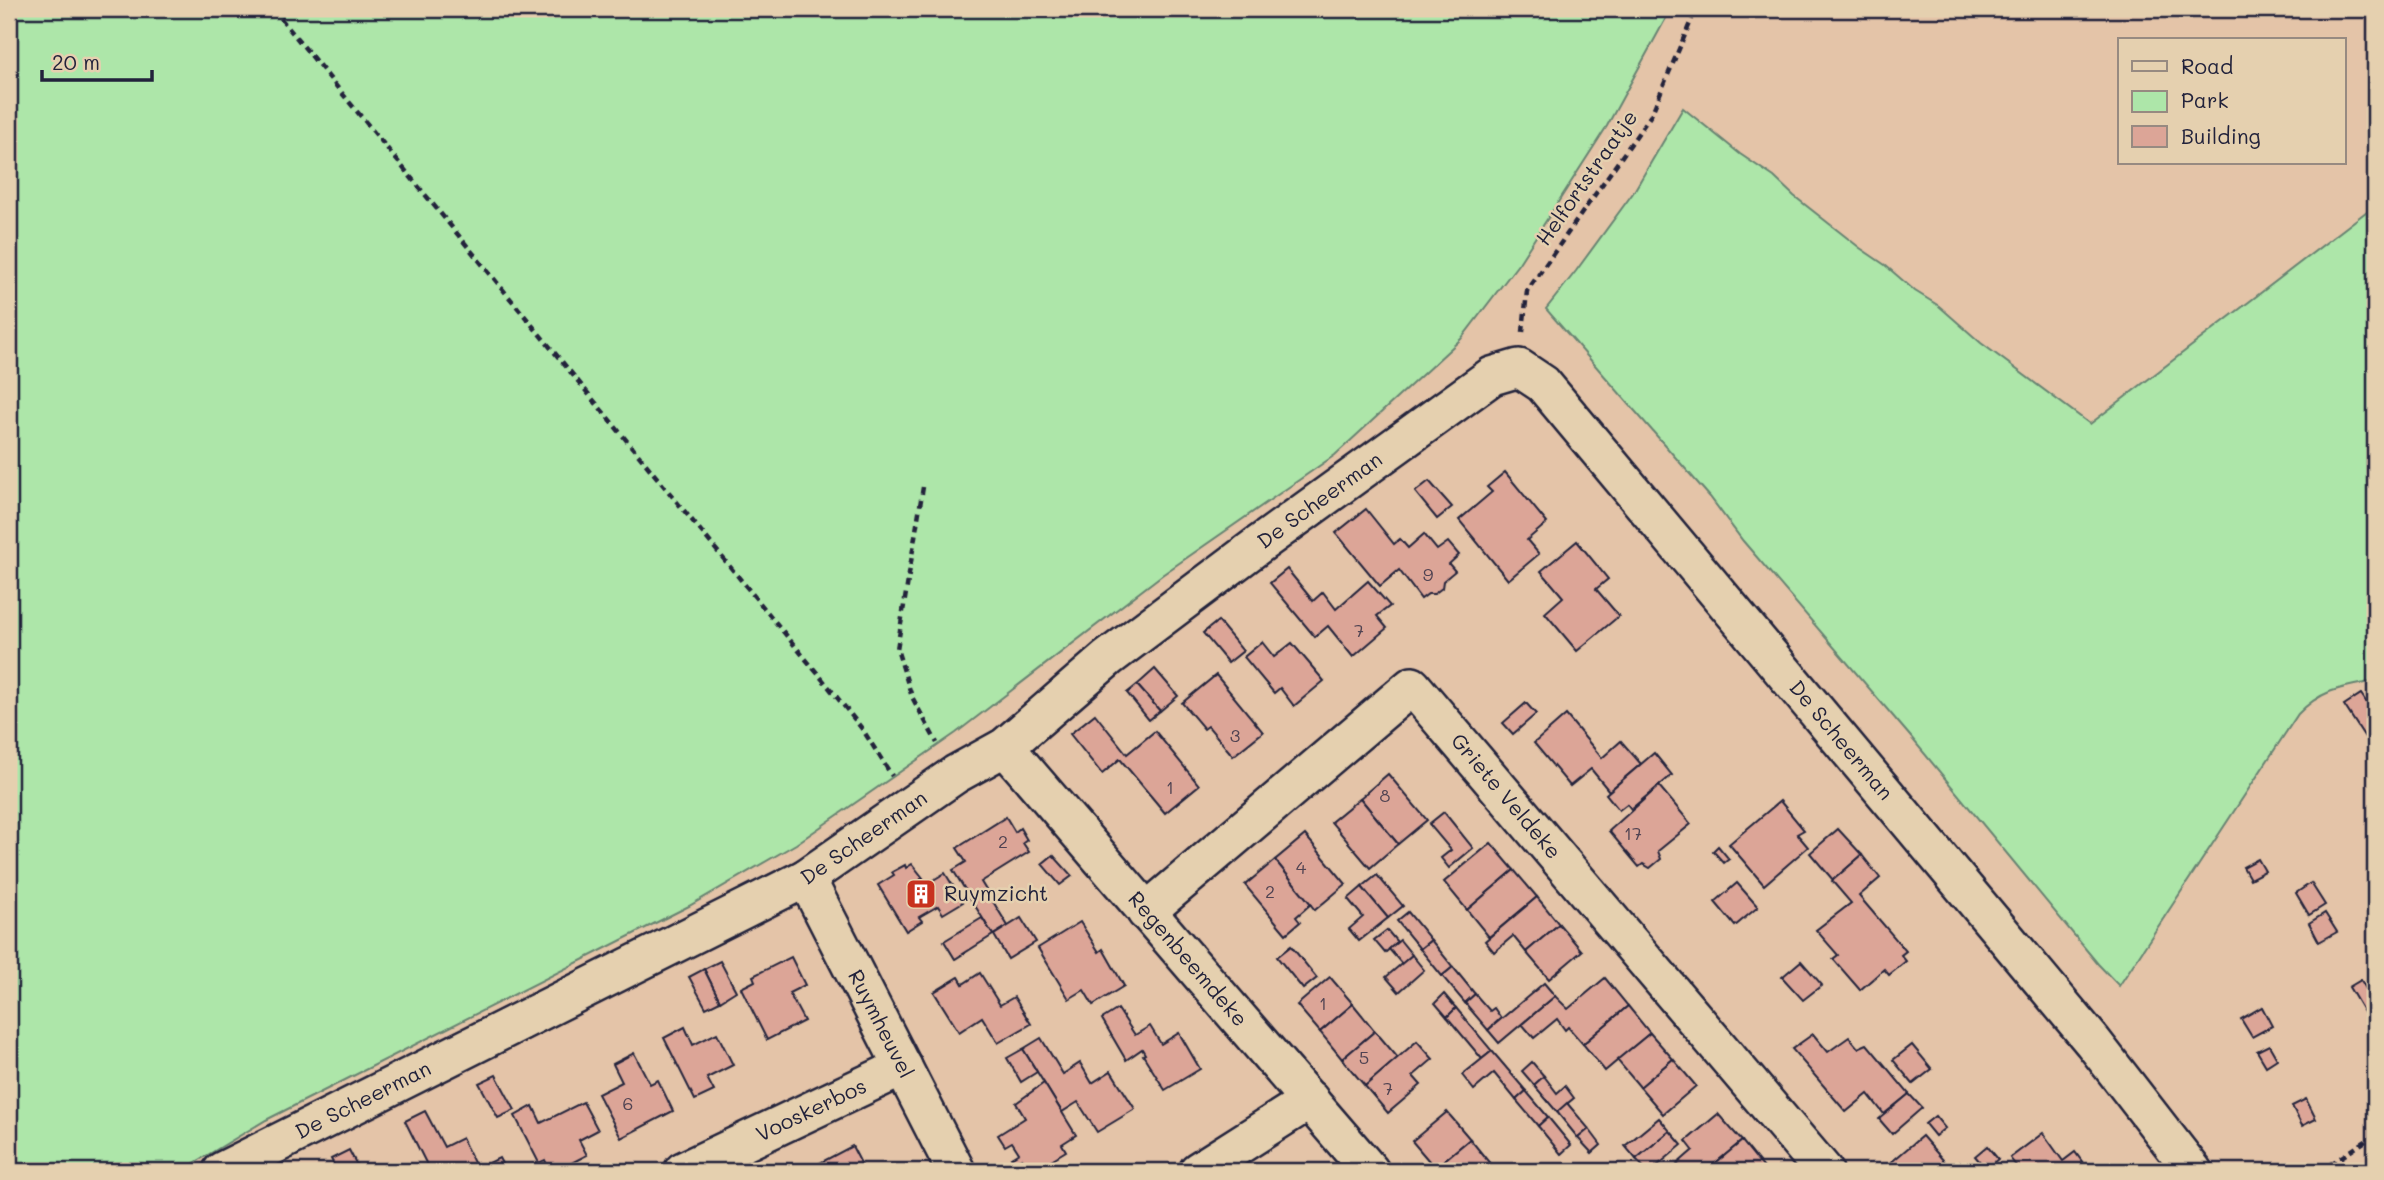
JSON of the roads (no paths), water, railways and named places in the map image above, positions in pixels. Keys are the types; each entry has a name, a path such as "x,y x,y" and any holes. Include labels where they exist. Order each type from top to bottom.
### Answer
{"street":[{"name":"De Scheerman","path":"222,1171 806,878 956,774 1005,747 1108,658 1257,546 1492,376 1519,368 1543,384 2094,1042 2193,1171"},
{"name":"Griete Veldeke","path":"1146,912 1412,686 1824,1171"},
{"name":"Regenbeemdeke","path":"1005,747 1370,1171"},
{"name":"Ruymheuvel","path":"806,878 956,1171"},
{"name":"Vooskerbos","path":"683,1171 903,1068"},
{"path":"1198,1171 1310,1100"}],"place":[{"name":"Ruymzicht","path":"921,894"}]}
